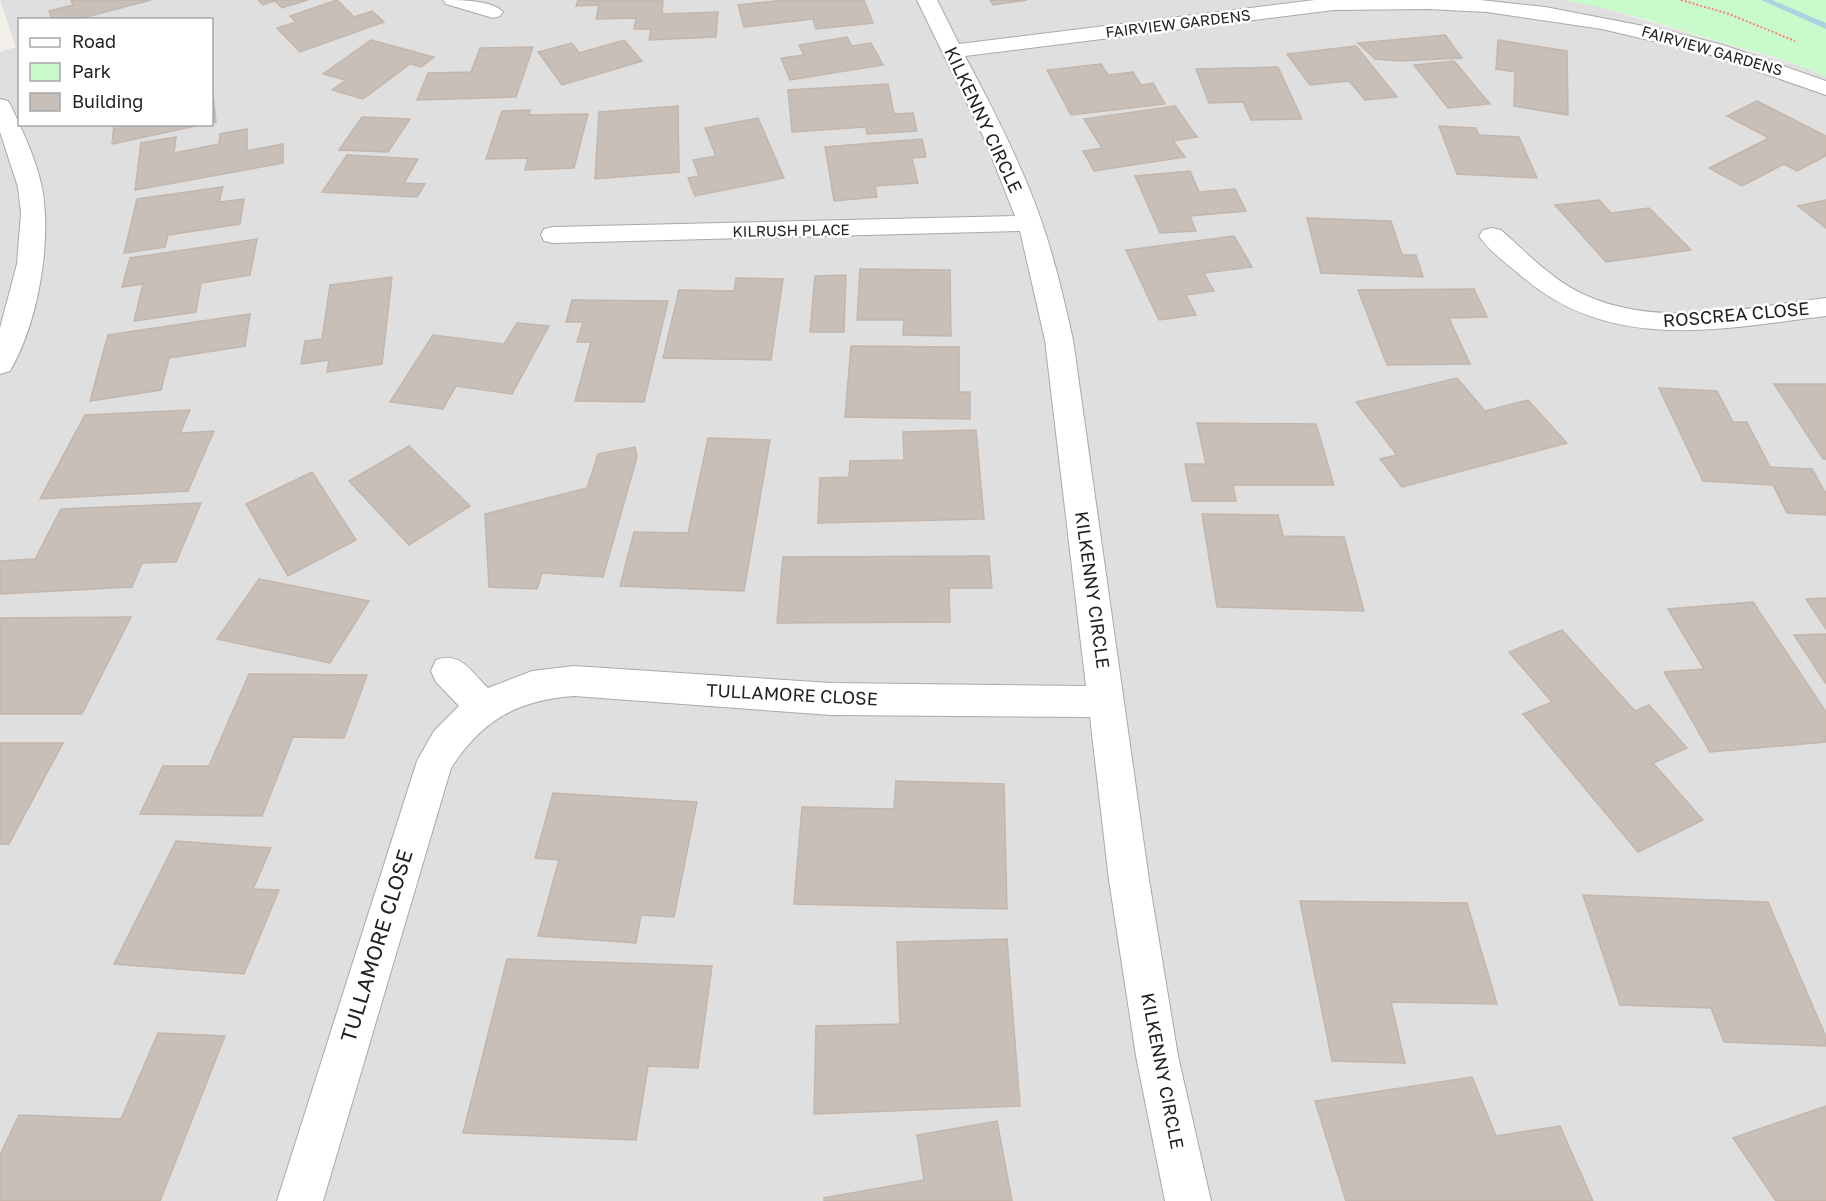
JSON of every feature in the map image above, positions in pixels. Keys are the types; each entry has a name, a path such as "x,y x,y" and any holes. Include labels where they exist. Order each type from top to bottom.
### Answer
{"street":[{"path":"453,0 493,12"},
{"name":"KILKENNY CIRCLE","path":"927,0 1010,171 1030,223 1059,339 1129,880 1155,1044 1188,1201"},
{"name":"FAIRVIEW GARDENS","path":"951,51 1324,5 1406,2 1567,15 1645,30 1783,71 1826,88"},
{"path":"0,106 24,163 32,202 33,243 15,327 0,364"},
{"name":"KILRUSH PLACE","path":"553,235 955,227 1030,223"},
{"name":"ROSCREA CLOSE","path":"1492,236 1561,294 1589,308 1631,320 1672,322 1826,307"},
{"path":"448,671 484,708"},
{"name":"TULLAMORE CLOSE","path":"300,1201 435,761 457,730 484,708 524,687 562,681 831,699 1107,702"}],"path":[{"path":"1681,0 1729,14 1804,45"}],"shaded area":[{"path":"0,0 1563,0 1589,4 1806,68 1826,77 1826,1201 0,1201 0,52 16,47"}],"green space":[{"path":"1563,0 1826,0 1826,77 1784,61 1657,23"}],"building":[{"path":"71,0 151,0 83,18 51,18 49,11 73,5"},
{"path":"258,0 308,0 282,8 275,1 263,5"},
{"path":"337,0 354,17 372,11 384,22 300,52 277,28 296,22 290,16"},
{"path":"578,0 663,0 662,14 718,12 716,37 649,40 651,29 634,29 636,18 596,19 599,5 576,6"},
{"path":"785,0 864,0 873,23 816,29 813,19 744,27 738,5"},
{"path":"990,0 1027,0 993,5"},
{"path":"1445,35 1462,58 1400,61 1375,59 1358,43"},
{"path":"847,37 852,46 871,43 883,65 790,80 781,58 804,55 799,45"},
{"path":"371,40 434,57 421,67 410,64 363,99 332,90 346,80 323,74"},
{"path":"624,40 642,61 562,85 538,52 572,43 579,53"},
{"path":"1498,40 1567,51 1568,115 1514,106 1515,72 1496,69"},
{"path":"1356,46 1397,97 1365,100 1349,81 1310,85 1287,54"},
{"path":"533,47 516,97 417,100 428,73 471,72 480,48"},
{"path":"1454,61 1490,104 1448,108 1414,65"},
{"path":"1101,64 1108,75 1133,72 1141,85 1153,83 1165,104 1071,115 1047,70"},
{"path":"1278,67 1302,119 1251,120 1243,102 1209,103 1196,69"},
{"path":"888,84 894,114 913,113 917,131 867,134 866,127 792,132 788,90"},
{"path":"213,94 216,122 213,123"},
{"path":"1757,101 1826,136 1826,156 1797,171 1784,164 1742,186 1709,168 1769,138 1727,116"},
{"path":"678,106 679,172 595,179 599,112"},
{"path":"1175,106 1197,137 1173,141 1185,157 1094,171 1083,151 1102,148 1084,119"},
{"path":"530,110 529,115 588,114 574,168 525,170 528,158 486,159 502,111"},
{"path":"362,117 410,119 388,152 339,150"},
{"path":"758,118 784,178 695,196 688,178 699,176 693,160 716,156 705,128"},
{"path":"114,126 196,126 112,144"},
{"path":"1439,126 1476,128 1479,135 1519,137 1537,178 1457,174"},
{"path":"247,129 247,151 283,144 283,163 135,190 141,143 176,137 174,153 219,144 220,134"},
{"path":"922,139 926,157 912,158 918,183 875,186 877,197 834,201 825,147"},
{"path":"347,155 418,159 404,183 425,184 417,197 322,192"},
{"path":"1190,171 1199,192 1235,189 1246,211 1190,216 1196,231 1160,233 1135,176"},
{"path":"223,187 219,202 244,199 240,224 168,235 165,247 124,253 137,199"},
{"path":"1599,200 1611,213 1649,208 1691,250 1606,262 1555,205"},
{"path":"1826,200 1826,228 1798,206"},
{"path":"1307,218 1391,221 1402,255 1416,255 1423,277 1321,273"},
{"path":"1234,236 1252,267 1204,273 1214,291 1186,295 1196,315 1159,320 1126,250"},
{"path":"257,239 250,275 201,283 196,312 134,321 143,284 122,287 130,258"},
{"path":"860,269 950,270 951,336 903,335 904,320 857,320"},
{"path":"846,275 844,332 810,332 815,276"},
{"path":"392,277 382,364 327,372 329,360 301,364 305,341 322,339 330,285"},
{"path":"736,278 783,279 771,360 663,358 679,290 734,291"},
{"path":"1474,289 1487,317 1449,318 1470,364 1387,365 1358,290"},
{"path":"572,300 668,301 644,402 575,401 591,342 577,342 583,322 566,322"},
{"path":"250,314 245,346 169,358 161,390 90,401 108,335"},
{"path":"517,323 549,326 512,394 456,386 443,409 390,402 433,335 504,344"},
{"path":"851,346 959,347 959,392 970,392 970,419 845,417"},
{"path":"1457,378 1485,411 1528,400 1567,443 1402,487 1380,459 1397,455 1356,402"},
{"path":"1774,384 1826,384 1826,459 1823,459"},
{"path":"1659,388 1717,391 1733,422 1747,422 1770,467 1812,469 1826,494 1826,515 1787,513 1773,485 1703,481"},
{"path":"190,410 180,433 214,431 188,491 40,499 85,415"},
{"path":"1197,423 1316,424 1334,485 1233,485 1236,501 1192,501 1185,464 1206,464"},
{"path":"976,430 984,519 818,523 820,478 849,477 850,461 904,460 903,432"},
{"path":"708,438 770,440 744,591 620,586 634,532 688,533"},
{"path":"409,446 470,506 409,545 349,481"},
{"path":"635,447 637,457 603,577 542,573 537,589 489,587 485,514 587,488 598,454"},
{"path":"312,472 356,540 288,576 246,504"},
{"path":"201,503 176,562 142,563 132,587 0,594 0,561 35,559 61,509"},
{"path":"1202,514 1278,515 1283,536 1344,537 1364,611 1217,607"},
{"path":"989,556 992,588 949,588 950,622 777,623 783,557"},
{"path":"259,579 369,601 330,663 217,639"},
{"path":"1826,598 1826,629 1806,599"},
{"path":"1753,602 1826,712 1826,742 1710,752 1664,672 1704,669 1668,609"},
{"path":"131,617 82,714 0,714 0,618"},
{"path":"1562,630 1635,711 1649,705 1687,748 1653,763 1703,820 1638,852 1523,714 1552,702 1509,652"},
{"path":"1826,634 1826,684 1794,635"},
{"path":"249,674 367,675 344,738 293,737 262,816 140,814 163,766 209,766"},
{"path":"0,743 63,743 9,844 0,844"},
{"path":"896,781 1004,784 1007,909 794,904 802,807 894,809"},
{"path":"553,793 697,802 674,917 641,915 636,943 538,936 559,860 535,858"},
{"path":"176,841 271,848 253,889 279,890 244,974 114,964"},
{"path":"1583,895 1768,902 1826,1037 1826,1046 1724,1042 1711,1008 1620,1005"},
{"path":"1300,901 1467,903 1497,1004 1391,1002 1405,1063 1332,1061"},
{"path":"1007,939 1020,1106 814,1114 816,1026 900,1024 897,942"},
{"path":"507,959 712,966 698,1068 648,1066 636,1140 463,1133"},
{"path":"158,1033 225,1036 160,1201 0,1201 0,1155 19,1115 121,1119"},
{"path":"1472,1077 1496,1136 1560,1126 1593,1201 1346,1201 1315,1101"},
{"path":"1826,1106 1826,1201 1776,1201 1733,1138"},
{"path":"997,1121 1012,1201 824,1201 824,1198 924,1180 917,1135"}],"waterway":[{"path":"1765,0 1826,26"}]}
